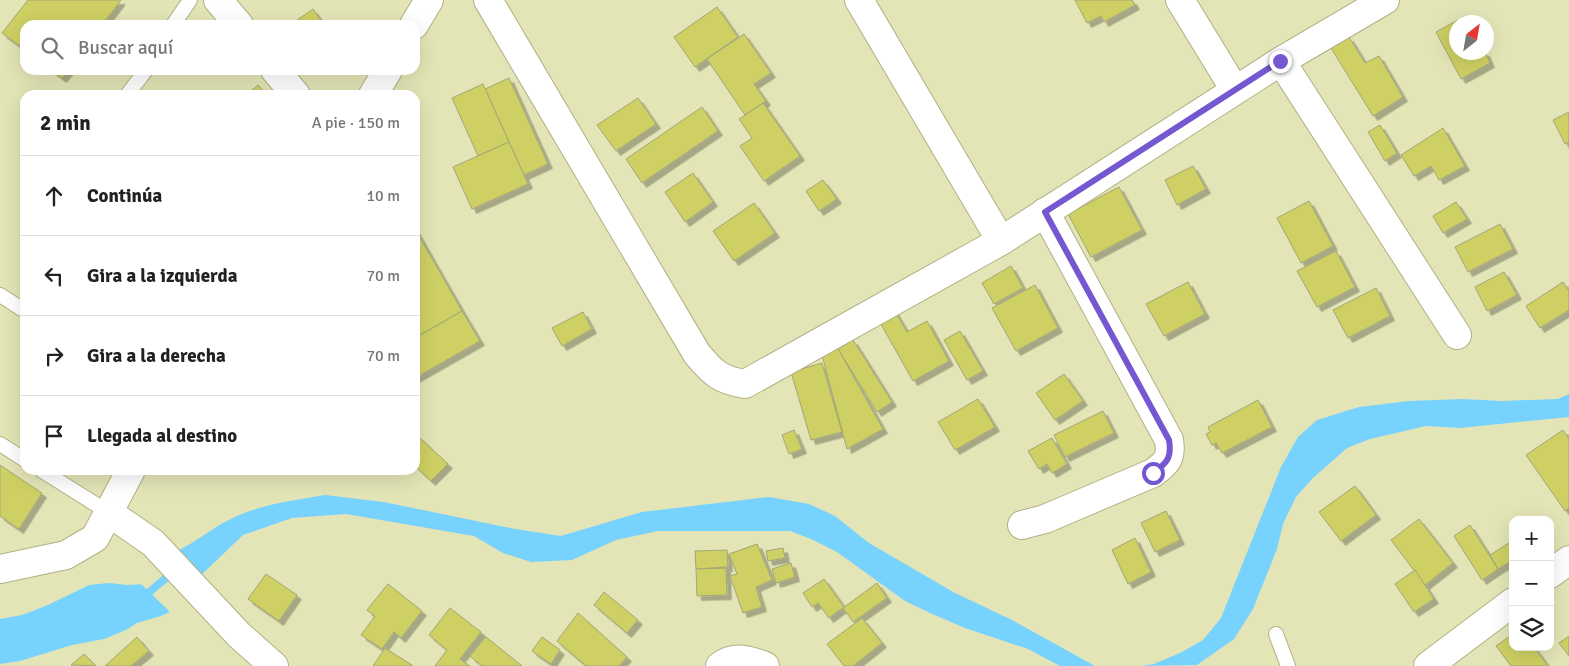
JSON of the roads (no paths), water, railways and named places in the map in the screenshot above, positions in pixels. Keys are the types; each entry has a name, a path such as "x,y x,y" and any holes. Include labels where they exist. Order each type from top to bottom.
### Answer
{"street":[{"path":"218,0 235,20"},
{"path":"417,20 429,0"},
{"path":"488,0 697,354 711,370 728,381 745,384 1001,242 1280,61 1384,0"},
{"path":"859,0 1001,242"},
{"path":"1180,0 1235,90"},
{"path":"1280,61 1457,335"},
{"path":"279,75 292,90"},
{"path":"376,90 385,75"},
{"path":"1022,525 1045,519 1153,473 1166,464 1171,451 1169,440 1045,212"},
{"path":"0,569 66,555 95,538 128,475"},
{"path":"108,512 153,543 239,635 274,666"},
{"path":"1554,571 1569,560"},
{"path":"1428,666 1509,605"},
{"path":"720,666 733,659 748,660 765,666"}],"lane":[{"path":"177,20 190,0"},
{"path":"131,90 142,75"},
{"path":"0,295 20,308"},
{"path":"0,444 20,457"},
{"path":"49,475 108,512"},
{"path":"1276,634 1288,666"}],"water":[{"path":"1569,394 1569,417 1460,428 1426,426 1370,439 1347,448 1313,478 1296,497 1283,524 1277,549 1253,609 1234,639 1197,665 1141,666 1154,664 1182,652 1203,640 1221,618 1281,467 1298,437 1317,420 1359,407 1409,401 1558,399"},
{"path":"325,495 384,502 515,529 561,536 642,512 769,497 809,504 835,516 869,543 955,593 1012,620 1095,666 1060,666 1028,649 965,628 930,613 905,601 837,552 790,531 658,531 616,540 572,560 531,562 503,553 474,536 346,514 292,518 243,535 197,579 173,553 223,523 248,512 273,504"},
{"path":"109,583 127,585 148,584 176,609 161,616 137,623 104,639 72,645 20,661 0,664 0,619 22,615 89,585"}],"waterway":[{"path":"147,594 173,572"}]}
